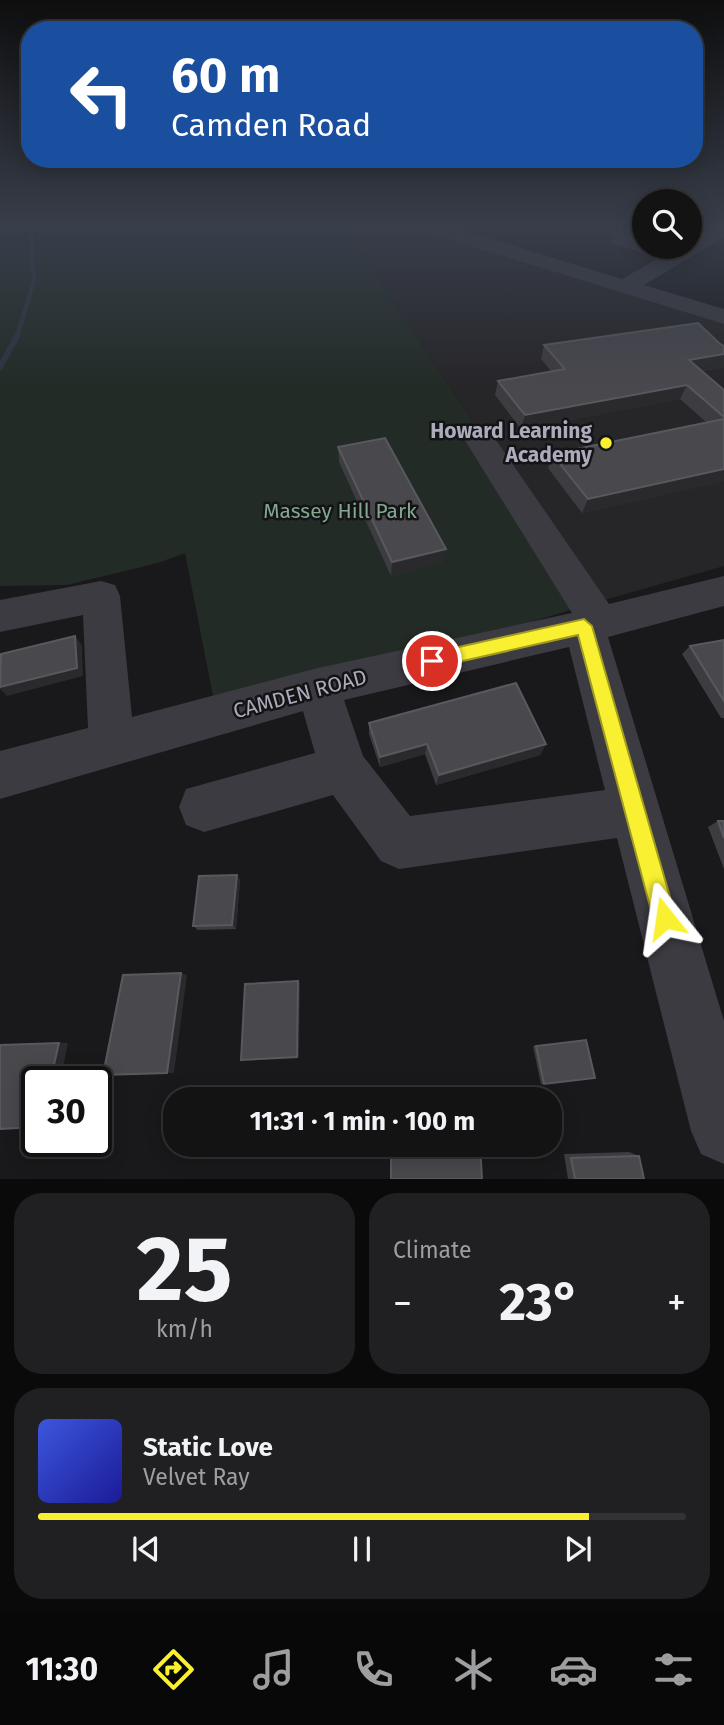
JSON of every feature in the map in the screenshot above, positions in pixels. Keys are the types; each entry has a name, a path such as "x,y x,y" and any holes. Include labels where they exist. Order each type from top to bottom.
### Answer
{"street":[{"path":"605,281 719,324"},
{"path":"624,287 634,281"},
{"path":"477,434 592,625 635,811 724,1131"},
{"name":"CAMDEN ROAD","path":"0,775 318,687 592,625 724,591"},
{"path":"0,616 102,596 112,745"},
{"path":"318,687 343,769 398,843 635,811"},
{"path":"204,807 343,769"}],"shaded area":[{"name":"Howard Learning Academy","path":"380,281 601,281 724,320 724,566 594,603"}],"green space":[{"name":"Massey Hill Park","path":"0,281 380,281 594,603 217,716 185,553 158,563 67,585 0,586"}],"building":[{"path":"698,323 724,346 724,354 689,360 724,390 724,417 687,385 525,415 498,381 565,369 544,345"},
{"path":"724,419 724,469 588,499 552,454"},
{"path":"385,438 446,549 392,562 338,447"},
{"path":"75,636 77,668 0,687 1,654"},
{"path":"724,640 724,701 690,646"},
{"path":"516,683 546,744 439,775 427,744 380,757 369,723"},
{"path":"718,821 724,821 724,838"},
{"path":"237,875 232,925 193,926 199,876"},
{"path":"181,973 167,1073 112,1075 112,1066 105,1066 123,975"},
{"path":"298,981 297,1057 241,1060 245,984"},
{"path":"586,1040 595,1078 544,1084 536,1046"},
{"path":"59,1043 54,1066 21,1066 21,1128 0,1129 0,1045"},
{"path":"639,1156 644,1179 575,1179 571,1158"},
{"path":"391,1157 481,1157 482,1179 391,1179"}],"waterway":[{"path":"17,336 34,281"},
{"path":"0,367 17,336"}],"place":[{"name":"Howard Learning Academy","path":"606,443"}],"route":[{"path":"432,661 584,626 665,918"}]}
